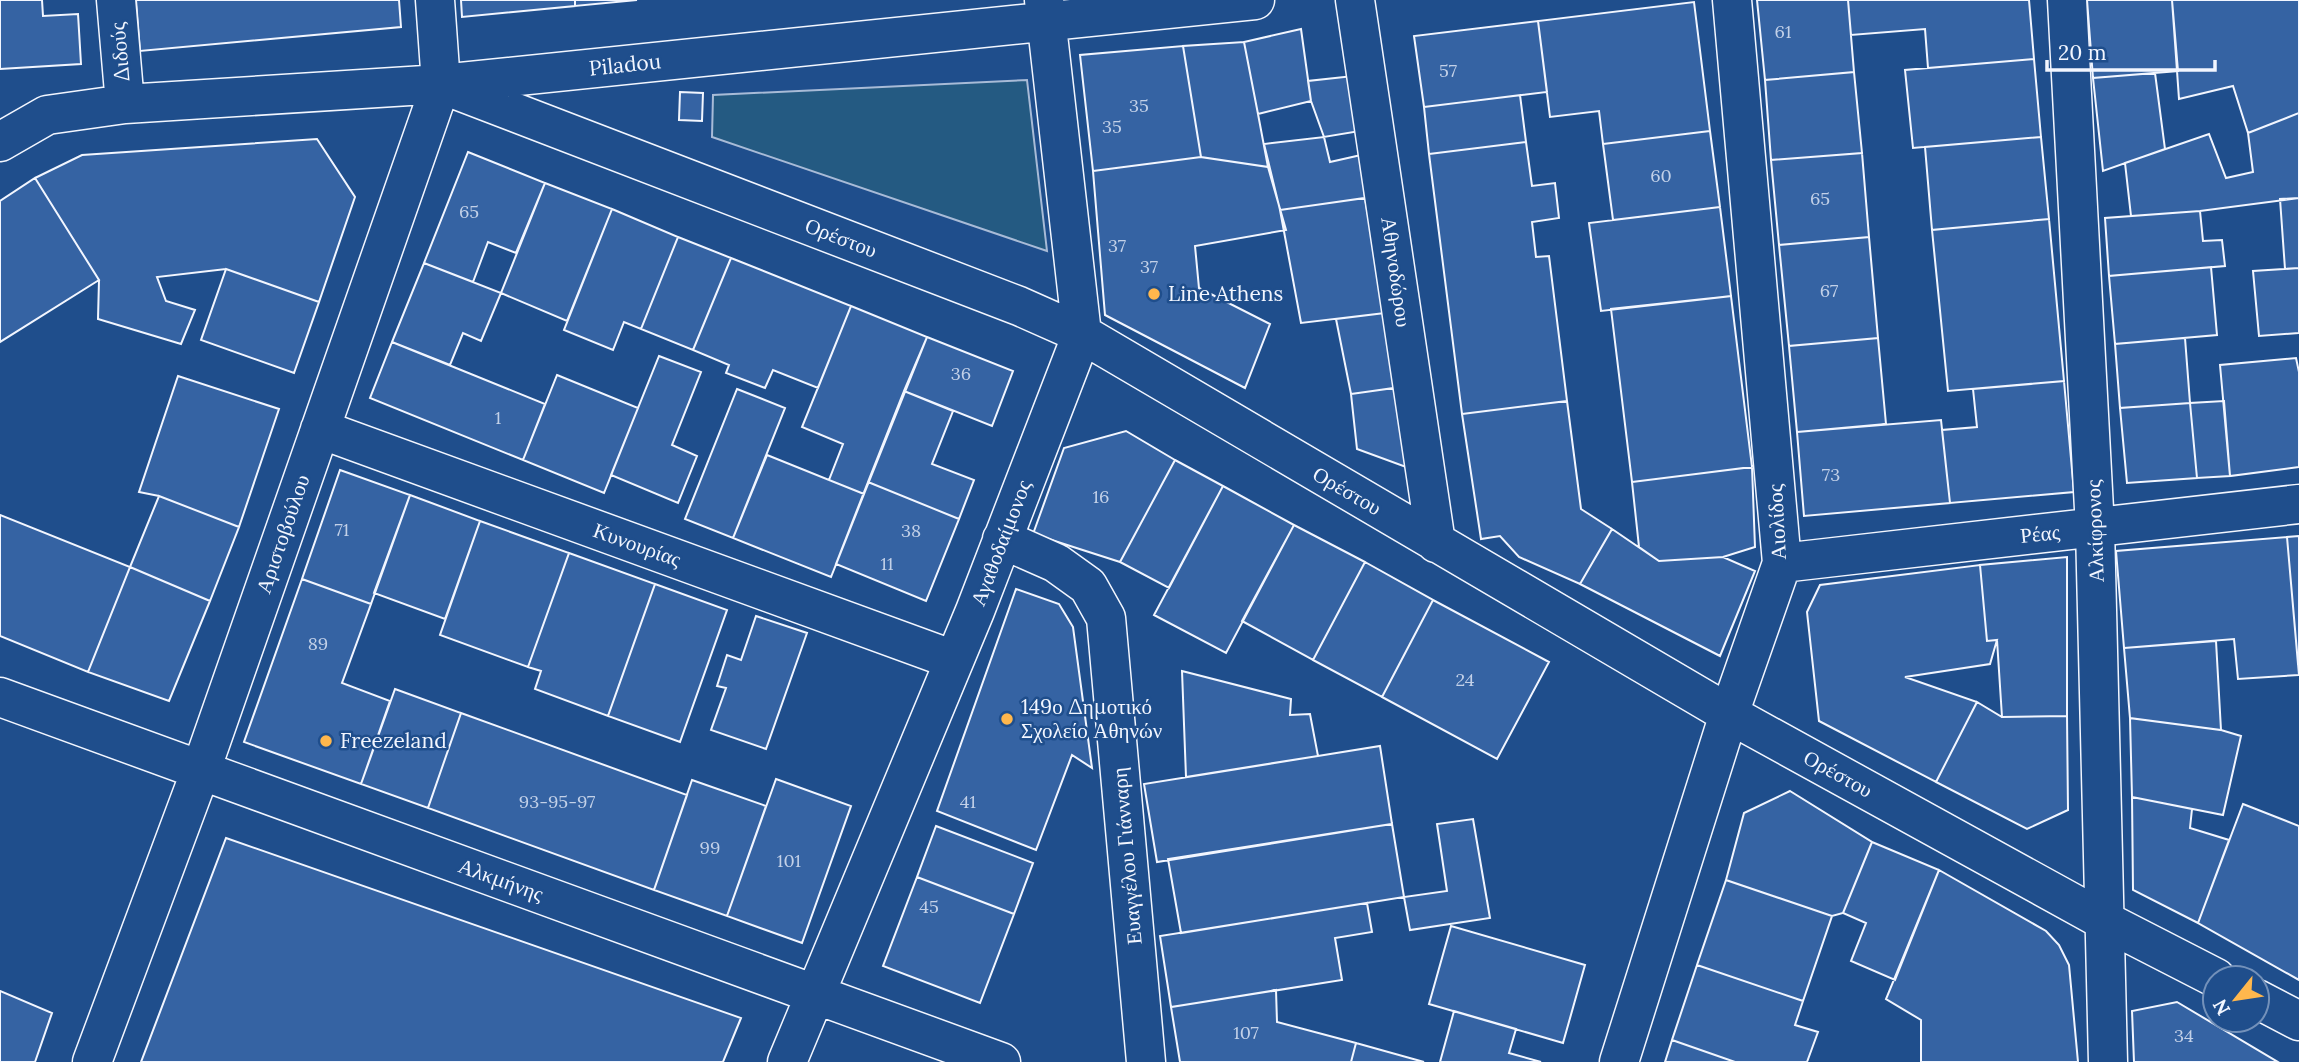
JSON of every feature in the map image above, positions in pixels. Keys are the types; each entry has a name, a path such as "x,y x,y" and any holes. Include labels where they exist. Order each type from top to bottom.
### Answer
{"street":[{"name":"Διδούς","path":"116,0 125,104"},
{"name":"Αριστοβούλου","path":"92,1062 201,770 440,84 435,0"},
{"name":"Piladou","path":"0,142 47,115 125,104 440,84 1045,10 1255,0"},
{"name":"Αθηνοδώρου","path":"1355,0 1436,543"},
{"name":"Αιολίδος","path":"1619,1062 1729,714 1782,563 1732,0"},
{"name":"Αλκίφρονος","path":"2067,0 2095,528 2108,1062"},
{"name":"Αγαθοδαίμονος","path":"787,1062 954,660 1082,334 1045,10"},
{"name":"Ορέστου","path":"440,84 1019,306 1082,334 1729,714 2105,921 2201,970"},
{"name":"Κυνουρίας","path":"320,429 954,660"},
{"name":"Ρέας","path":"1782,563 2299,504"},
{"name":"Ευαγγέλου Γιάνναρη","path":"1002,538 1056,563 1088,586 1106,618 1146,1062"},
{"name":"Αλκμήνης","path":"0,697 1002,1062"},
{"path":"2271,1006 2299,1021"}],"shaded area":[{"path":"1027,80 1047,251 712,137 713,95"}],"building":[{"path":"0,0 42,0 43,16 78,14 81,64 0,69"},
{"path":"136,0 399,0 401,27 140,51"},
{"path":"461,0 575,0 575,6 462,17"},
{"path":"575,0 637,0 575,6"},
{"path":"1757,0 1848,0 1854,72 1765,80"},
{"path":"1848,0 2029,0 2034,59 1928,68 1925,29 1851,35"},
{"path":"2087,0 2172,0 2178,71 2093,78"},
{"path":"2172,0 2299,0 2299,113 2248,133 2233,86 2179,99"},
{"path":"1694,2 1710,131 1603,144 1599,111 1550,117 1538,21"},
{"path":"1538,21 1547,92 1424,107 1414,36"},
{"path":"1301,29 1311,101 1258,114 1244,42"},
{"path":"1244,42 1268,167 1201,157 1183,46"},
{"path":"1183,46 1201,157 1093,171 1080,55"},
{"path":"2034,59 2041,137 1913,148 1905,70"},
{"path":"1854,72 1862,153 1771,160 1765,80"},
{"path":"2155,73 2165,149 2103,171 2093,78"},
{"path":"1353,76 1360,131 1324,137 1311,101 1308,81"},
{"path":"680,92 703,93 702,121 679,120"},
{"path":"1520,95 1526,142 1429,154 1424,107"},
{"path":"2299,113 2299,198 2200,211 2131,216 2125,163 2209,134 2226,178 2253,172 2248,133"},
{"path":"1710,131 1720,207 1613,220 1603,144"},
{"path":"1324,137 1330,162 1361,155 1365,198 1280,210 1264,144"},
{"path":"2041,137 2049,219 1932,230 1925,147"},
{"path":"317,139 355,197 319,302 226,269 157,277 166,301 195,310 181,344 98,319 99,280 35,178 82,155"},
{"path":"1526,142 1532,186 1555,183 1559,218 1532,222 1536,257 1549,256 1567,401 1462,414 1429,154"},
{"path":"468,152 545,183 516,253 488,242 473,282 424,263"},
{"path":"1862,153 1869,237 1779,245 1771,160"},
{"path":"1201,157 1268,167 1286,230 1195,246 1199,288 1270,324 1245,388 1105,315 1093,171"},
{"path":"35,178 99,280 0,342 0,201"},
{"path":"545,183 612,209 567,321 501,293"},
{"path":"1365,198 1385,313 1301,323 1280,210"},
{"path":"2299,198 2299,268 2285,269 2280,199"},
{"path":"1720,207 1731,296 1601,311 1589,223"},
{"path":"612,209 678,237 641,329 624,322 613,350 564,330"},
{"path":"2200,211 2203,241 2222,240 2225,266 2109,276 2105,218"},
{"path":"2049,219 2064,381 1948,391 1932,230"},
{"path":"678,237 731,258 693,350 641,329"},
{"path":"1869,237 1878,338 1789,346 1779,245"},
{"path":"731,258 851,306 818,388 773,370 765,388 726,373 729,365 693,350"},
{"path":"424,263 501,293 481,341 463,333 450,365 392,342"},
{"path":"2211,267 2217,335 2115,344 2109,276"},
{"path":"2299,268 2299,333 2259,336 2253,271"},
{"path":"226,269 319,302 294,373 201,340"},
{"path":"1731,296 1752,467 1632,482 1611,309"},
{"path":"851,306 927,337 864,494 829,480 843,444 802,427"},
{"path":"1385,313 1394,388 1351,394 1336,319"},
{"path":"927,337 1013,371 992,426 904,391"},
{"path":"1878,338 1886,424 1797,432 1789,346"},
{"path":"2185,338 2190,403 2120,408 2115,344"},
{"path":"392,342 545,404 523,460 370,398"},
{"path":"659,356 701,372 672,445 697,456 678,503 611,475"},
{"path":"2296,358 2299,372 2299,467 2230,476 2220,365"},
{"path":"557,375 638,408 604,493 523,460"},
{"path":"178,376 279,409 239,527 159,496 139,492"},
{"path":"2064,381 2074,492 1950,503 1942,430 1977,427 1973,389"},
{"path":"1394,388 1406,467 1357,449 1351,394"},
{"path":"737,389 785,408 733,538 685,519"},
{"path":"904,391 953,411 932,464 974,480 959,519 868,482"},
{"path":"1567,401 1581,509 1612,529 1580,584 1519,557 1500,536 1481,539 1462,414"},
{"path":"2224,401 2230,476 2197,478 2190,403"},
{"path":"2190,403 2197,478 2127,483 2120,408"},
{"path":"1941,420 1950,503 1804,516 1797,432"},
{"path":"1126,431 1175,460 1120,562 1033,534 1064,448"},
{"path":"767,455 864,494 831,577 733,538"},
{"path":"1175,460 1223,486 1169,588 1120,562"},
{"path":"1752,467 1755,547 1723,557 1659,561 1639,547 1632,482"},
{"path":"340,470 410,495 371,604 302,579"},
{"path":"868,482 959,519 926,601 836,564"},
{"path":"1223,486 1294,525 1226,653 1154,615"},
{"path":"410,495 480,521 445,619 374,593"},
{"path":"159,496 239,527 210,601 130,567"},
{"path":"0,515 130,567 88,672 0,636"},
{"path":"480,521 569,553 528,667 440,635"},
{"path":"1294,525 1365,562 1313,660 1242,621"},
{"path":"1612,529 1659,561 1723,557 1755,571 1720,656 1580,584"},
{"path":"2299,536 2299,664 2298,664 2287,537"},
{"path":"2287,537 2299,675 2238,679 2234,639 2124,648 2116,551"},
{"path":"569,553 655,584 608,716 535,689 541,671 528,667"},
{"path":"2067,557 2067,716 2002,717 1997,640 1987,641 1980,565"},
{"path":"1365,562 1433,600 1382,697 1313,660"},
{"path":"1980,565 1987,641 1997,640 1990,664 1905,677 1977,702 1936,782 1819,721 1807,612 1820,585"},
{"path":"130,567 210,601 169,701 88,672"},
{"path":"302,579 371,604 342,683 390,701 361,784 244,742"},
{"path":"655,584 727,610 680,742 608,716"},
{"path":"1016,589 1059,604 1073,627 1092,768 1072,755 1036,850 937,811"},
{"path":"1433,600 1549,662 1497,759 1382,697"},
{"path":"756,616 807,633 766,749 711,730 726,688 717,686 727,655 741,660"},
{"path":"2216,641 2221,730 2130,718 2124,648"},
{"path":"1182,671 1291,699 1290,715 1310,714 1318,756 1186,777"},
{"path":"395,689 461,713 428,808 361,784"},
{"path":"1977,702 2002,717 2067,716 2068,810 2027,829 1936,782"},
{"path":"461,713 687,795 654,890 428,808"},
{"path":"2130,718 2221,730 2241,736 2223,815 2132,797"},
{"path":"1380,746 1392,824 1157,862 1144,784"},
{"path":"776,779 851,806 802,943 727,916"},
{"path":"692,780 766,806 727,916 654,890"},
{"path":"1790,791 1872,842 1843,913 1832,916 1726,880 1744,813"},
{"path":"2132,797 2192,809 2190,828 2229,840 2198,923 2133,890"},
{"path":"2243,804 2299,826 2299,980 2198,923"},
{"path":"1473,819 1490,918 1410,930 1404,897 1447,891 1437,824"},
{"path":"1392,824 1404,897 1181,933 1168,859"},
{"path":"936,826 1033,863 1014,914 917,877"},
{"path":"226,838 741,1018 723,1062 141,1062"},
{"path":"1872,842 1939,870 1895,980 1851,961 1866,923 1843,913"},
{"path":"1939,870 2046,931 2059,945 2069,965 2078,1062 1921,1062 1921,1020 1886,999"},
{"path":"917,877 1014,914 980,1003 883,966"},
{"path":"1726,880 1832,916 1803,1001 1697,965"},
{"path":"1367,903 1372,932 1335,938 1342,980 1171,1007 1160,936"},
{"path":"1451,926 1585,965 1563,1043 1429,1004"},
{"path":"1697,965 1803,1001 1795,1025 1818,1032 1807,1062 1735,1062 1672,1040"},
{"path":"1276,990 1277,1022 1356,1043 1351,1062 1180,1062 1171,1007"},
{"path":"0,991 52,1013 35,1062 0,1062"},
{"path":"2177,1002 2201,1016 2201,1034 2231,1034 2278,1062 2134,1062 2132,1011"},
{"path":"1454,1011 1516,1029 1509,1053 1541,1062 1440,1062"},
{"path":"1672,1040 1735,1062 1665,1062"},
{"path":"1356,1043 1424,1062 1351,1062"}],"place":[{"name":"Line Athens","path":"1154,294"},
{"name":"149ο Δημοτικό Σχολείο Αθηνών","path":"1007,719"},
{"name":"Freezeland","path":"326,741"}]}
